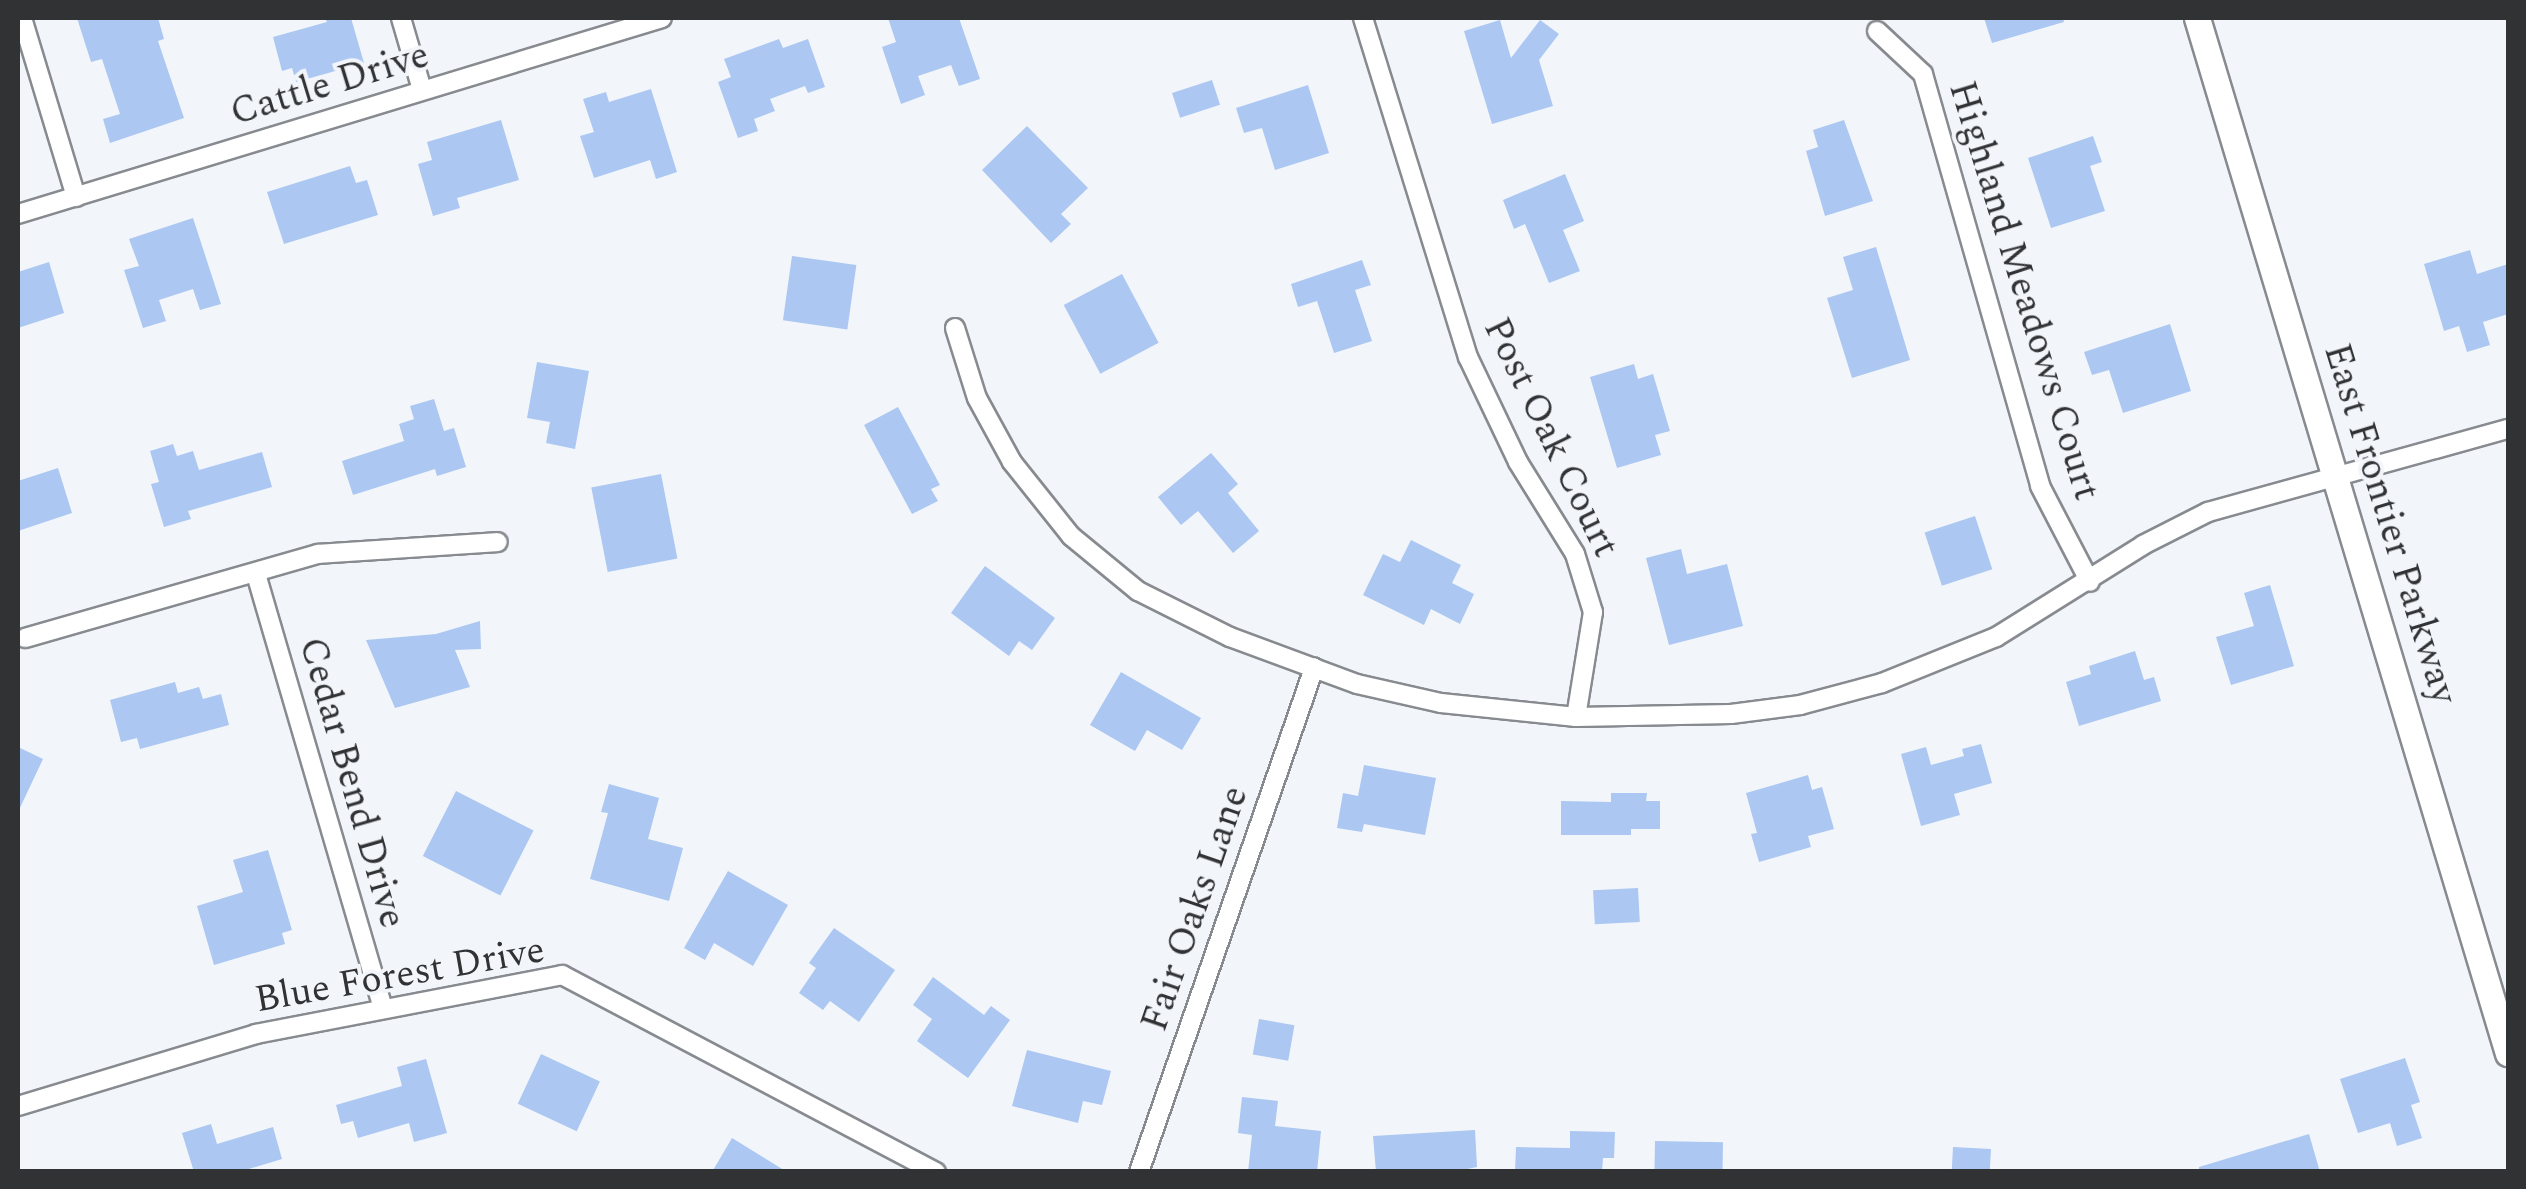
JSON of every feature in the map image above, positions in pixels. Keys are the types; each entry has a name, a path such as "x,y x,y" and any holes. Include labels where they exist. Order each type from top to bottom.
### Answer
{"street":[{"path":"22,18 76,197"},
{"path":"401,18 422,90"},
{"name":"Cattle Drive","path":"18,214 662,18"},
{"name":"Post Oak Court","path":"1363,18 1468,357 1518,462 1575,554 1593,612 1576,718"},
{"name":"East Frontier Parkway","path":"2197,18 2508,1053"},
{"name":"Highland Meadows Court","path":"1877,31 1923,74 2040,486 2090,582"},
{"path":"955,328 977,398 1012,462 1072,536 1138,591 1230,637 1388,692 1441,703 1576,718 1686,718 1771,710 1836,696 1963,653 2090,582 2143,545 2208,512 2336,480 2508,429"},
{"path":"25,638 318,554 498,542"},
{"name":"Cedar Bend Drive","path":"256,574 382,1009"},
{"name":"Fair Oaks Lane","path":"1139,1172 1314,668"},
{"name":"Blue Forest Drive","path":"18,1106 256,1034 562,974 936,1172"}],"building":[{"path":"77,18 158,18 164,39 158,41 184,118 110,143 103,119 120,114 102,59 91,62"},
{"path":"325,18 351,18 364,63 296,82 292,68 282,71 273,37 327,22"},
{"path":"888,18 959,18 980,79 959,86 951,65 918,76 925,95 901,104 882,47 896,42"},
{"path":"1984,18 2063,18 2064,22 1992,43"},
{"path":"1500,20 1511,58 1540,20 1559,34 1539,60 1553,106 1492,124 1464,31"},
{"path":"779,39 783,48 808,39 825,87 808,93 805,86 770,99 775,111 754,119 758,131 738,138 718,82 731,77 724,59"},
{"path":"1212,80 1220,105 1180,118 1172,93"},
{"path":"1308,85 1329,153 1275,170 1262,128 1244,133 1236,108"},
{"path":"651,89 677,172 656,179 650,160 594,178 580,136 594,132 583,99 606,92 609,102"},
{"path":"501,120 519,180 457,198 460,208 433,216 418,164 432,160 427,142"},
{"path":"1844,120 1873,201 1825,216 1806,151 1818,147 1813,130"},
{"path":"1027,126 1088,188 1061,214 1071,224 1051,243 982,170"},
{"path":"2093,136 2102,162 2090,166 2105,211 2051,228 2028,158"},
{"path":"350,166 356,183 367,180 378,215 284,244 267,192"},
{"path":"1565,174 1584,221 1563,230 1580,271 1549,283 1525,224 1514,229 1503,200"},
{"path":"193,218 221,304 200,310 193,289 159,300 166,321 143,328 124,270 139,266 129,239"},
{"path":"1876,247 1910,360 1852,378 1827,298 1853,290 1843,257"},
{"path":"2470,250 2477,274 2508,264 2508,314 2483,322 2490,345 2467,352 2459,326 2444,331 2424,264"},
{"path":"792,256 856,265 847,329 783,320"},
{"path":"1362,260 1371,285 1355,290 1372,341 1334,353 1317,301 1298,307 1291,284"},
{"path":"49,262 64,313 18,328 18,272"},
{"path":"1122,274 1159,343 1100,374 1064,305"},
{"path":"2170,324 2191,391 2123,413 2109,370 2092,375 2084,352"},
{"path":"537,362 589,371 575,449 546,443 550,422 527,418"},
{"path":"1634,364 1638,379 1653,374 1670,431 1655,435 1661,455 1617,468 1590,377"},
{"path":"434,399 444,431 454,428 466,467 437,476 435,469 353,495 342,461 404,441 399,424 414,419 410,406"},
{"path":"898,407 940,485 931,489 938,501 912,514 864,425"},
{"path":"173,444 177,456 193,451 199,470 262,452 272,487 188,511 191,519 164,527 151,484 159,482 150,451"},
{"path":"1211,453 1238,484 1228,493 1259,531 1233,553 1198,511 1181,525 1158,497"},
{"path":"58,468 72,513 18,531 18,481"},
{"path":"661,474 677,558 608,572 591,488"},
{"path":"1975,516 1992,569 1942,586 1925,532"},
{"path":"1411,540 1461,565 1452,583 1474,594 1460,624 1431,609 1424,625 1363,595 1383,554 1400,562"},
{"path":"1681,549 1687,574 1727,564 1743,626 1669,645 1646,558"},
{"path":"985,566 1055,618 1032,650 1019,641 1009,656 951,613"},
{"path":"2270,585 2294,666 2231,685 2216,637 2254,626 2244,593"},
{"path":"480,621 481,649 455,650 470,687 395,708 366,640 436,634"},
{"path":"2135,651 2144,680 2154,677 2161,701 2079,726 2066,682 2091,674 2089,666"},
{"path":"1121,672 1201,718 1182,750 1147,730 1135,751 1090,725"},
{"path":"175,682 178,693 199,687 203,699 221,694 229,725 140,749 137,738 121,742 110,700"},
{"path":"1981,744 1992,783 1954,794 1960,815 1921,826 1901,754 1926,747 1931,765 1964,756 1962,749"},
{"path":"18,747 43,759 18,812"},
{"path":"1364,765 1436,778 1425,835 1364,824 1362,832 1337,828 1343,793 1358,796"},
{"path":"1808,775 1812,790 1822,787 1834,829 1808,836 1811,847 1759,862 1751,834 1757,833 1746,793"},
{"path":"609,784 659,798 648,839 683,848 669,901 590,879 608,813 601,812"},
{"path":"456,791 534,830 500,896 423,856"},
{"path":"1611,793 1647,793 1646,801 1660,801 1660,829 1631,829 1631,835 1561,835 1561,801 1611,802"},
{"path":"268,850 292,930 282,933 285,944 214,965 197,906 243,892 233,860"},
{"path":"728,871 788,905 753,966 714,943 705,960 684,948"},
{"path":"1638,888 1640,922 1595,924 1593,890"},
{"path":"834,928 895,970 859,1022 830,1001 823,1010 799,993 816,968 809,963"},
{"path":"933,977 984,1015 991,1006 1010,1020 968,1078 917,1041 932,1019 913,1005"},
{"path":"1259,1019 1294,1025 1288,1061 1253,1054"},
{"path":"1027,1050 1111,1071 1102,1105 1083,1101 1078,1123 1012,1106"},
{"path":"541,1054 600,1081 577,1131 518,1104"},
{"path":"2405,1058 2420,1102 2411,1105 2422,1138 2397,1146 2390,1123 2358,1133 2340,1079"},
{"path":"426,1059 447,1133 414,1142 409,1123 358,1138 353,1121 341,1124 336,1105 402,1086 397,1067"},
{"path":"1242,1097 1278,1101 1275,1126 1321,1131 1317,1172 1248,1172 1252,1135 1238,1133"},
{"path":"211,1124 217,1144 273,1127 282,1159 239,1172 194,1172 182,1133"},
{"path":"1475,1130 1477,1167 1453,1172 1376,1172 1373,1136"},
{"path":"1570,1131 1615,1132 1614,1158 1603,1158 1602,1172 1515,1172 1516,1147 1570,1148"},
{"path":"2309,1134 2320,1172 2199,1172 2199,1167"},
{"path":"732,1138 787,1172 712,1172"},
{"path":"1655,1141 1723,1142 1722,1172 1654,1172"},
{"path":"1953,1147 1991,1149 1990,1172 1952,1172"}]}
